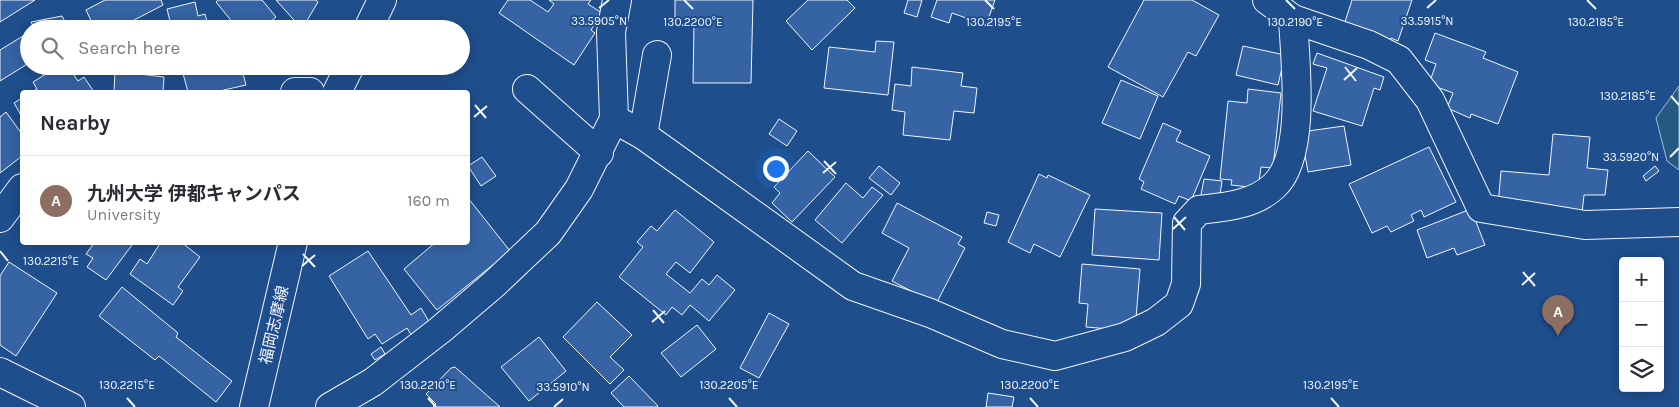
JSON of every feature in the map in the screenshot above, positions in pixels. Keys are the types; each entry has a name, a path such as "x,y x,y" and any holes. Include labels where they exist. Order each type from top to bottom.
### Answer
{"street":[{"path":"372,20 382,0"},
{"path":"330,407 380,376 440,330 548,233 579,189 599,153 614,119 611,32 617,0"},
{"path":"614,119 644,135 853,286 930,314 1002,344 1055,356 1125,337 1156,322 1180,304 1186,284 1187,223 1199,210 1224,207 1253,200 1275,186 1289,161 1297,116 1277,6"},
{"path":"1277,6 1369,45 1399,60 1430,100 1481,208 1585,225 1679,222"},
{"path":"644,135 657,55"},
{"path":"338,90 346,75"},
{"path":"526,88 599,153"},
{"path":"0,218 20,191"},
{"name":"福岡志摩線","path":"254,407 292,245"},
{"path":"0,372 70,407"}],"shaded area":[{"path":"1679,86 1679,170 1667,161 1656,118"}],"building":[{"path":"0,0 35,0 0,22"},
{"path":"105,0 161,0 163,5 134,20 91,20 86,10"},
{"path":"218,0 262,0 276,17 272,20 231,20 216,2"},
{"path":"276,0 316,0 318,2 307,20 294,20"},
{"path":"508,0 530,0 548,12 554,4 549,0 591,0 588,4 602,13 591,30 595,33 574,65 499,13"},
{"path":"675,0 753,0 751,83 693,83 694,24 675,24"},
{"path":"808,0 847,0 855,8 812,50 786,21"},
{"path":"908,0 922,0 917,17 904,13"},
{"path":"937,0 995,0 986,25 952,13 949,23 931,17"},
{"path":"1144,0 1192,0 1219,15 1196,56 1188,52 1163,97 1108,67"},
{"path":"1352,0 1412,0 1398,41 1391,38 1389,44 1343,28"},
{"path":"195,2 198,16 205,14 207,20 170,20 167,9"},
{"path":"62,16 64,20 41,20"},
{"path":"1435,33 1486,52 1483,58 1518,72 1498,124 1471,114 1470,118 1447,108 1453,93 1429,84 1436,64 1425,60"},
{"path":"20,38 20,69 0,81 0,50"},
{"path":"876,41 894,42 888,95 824,88 829,47 875,52"},
{"path":"1243,46 1285,55 1278,85 1236,75"},
{"path":"1317,53 1384,77 1380,90 1374,88 1362,126 1313,111 1327,68 1313,64"},
{"path":"912,67 963,73 961,86 977,88 974,113 954,111 950,140 903,135 905,112 892,110 895,84 911,86"},
{"path":"44,75 74,75 78,81 84,77 93,90 35,90 37,89 33,82"},
{"path":"115,75 164,77 163,90 114,90"},
{"path":"183,75 243,75 246,85 224,90 187,90"},
{"path":"1121,80 1158,96 1140,139 1102,123"},
{"path":"1248,89 1281,93 1273,168 1261,167 1258,188 1231,185 1232,180 1220,179 1228,101 1247,103"},
{"path":"20,99 20,114 14,103"},
{"path":"6,112 20,131 20,158 0,173 0,117"},
{"path":"779,119 797,131 787,146 769,134"},
{"path":"1163,123 1181,131 1176,141 1210,156 1191,201 1179,196 1175,204 1141,189 1144,182 1139,179"},
{"path":"1344,126 1351,165 1308,172 1301,132"},
{"path":"1553,134 1590,137 1587,168 1608,170 1605,195 1584,195 1582,213 1498,206 1501,171 1549,175"},
{"path":"1429,147 1456,202 1424,217 1421,210 1411,215 1414,221 1391,232 1387,226 1372,233 1349,184"},
{"path":"808,151 835,177 792,222 772,203 780,193 774,187"},
{"path":"482,157 496,176 481,186 470,169 470,165"},
{"path":"879,166 900,183 891,195 869,178"},
{"path":"1655,166 1659,171 1646,181 1643,176"},
{"path":"1039,174 1047,178 1048,175 1090,195 1060,257 1034,244 1030,253 1008,242"},
{"path":"1204,179 1222,181 1219,202 1200,200"},
{"path":"846,183 863,198 872,187 883,195 842,243 815,220"},
{"path":"470,201 510,251 437,310 404,269 432,245 470,245"},
{"path":"897,203 962,237 958,244 965,248 936,304 892,281 909,248 882,233"},
{"path":"1095,209 1162,213 1159,260 1092,255"},
{"path":"1471,209 1485,245 1457,255 1454,248 1427,258 1417,230"},
{"path":"675,210 714,242 690,273 676,262 666,274 690,293 702,279 709,285 717,275 735,290 709,321 690,305 682,315 672,307 666,315 619,277 643,247 637,242 651,226 657,231"},
{"path":"987,212 999,215 996,226 984,223"},
{"path":"93,245 132,245 106,280 87,267 93,258 86,254"},
{"path":"159,245 185,245 200,257 178,287 183,291 173,305 130,274 140,259 147,264"},
{"path":"368,251 411,315 421,308 431,325 413,338 407,328 382,344 375,334 368,339 329,276"},
{"path":"9,262 57,293 16,356 0,345 0,276"},
{"path":"1082,264 1140,269 1135,331 1086,327 1088,304 1079,303"},
{"path":"122,287 178,333 176,337 232,381 216,402 159,356 155,360 99,316"},
{"path":"597,302 632,335 610,357 624,370 610,384 563,337"},
{"path":"769,313 789,324 759,378 740,368"},
{"path":"697,325 716,349 681,377 661,353"},
{"path":"539,337 566,371 529,401 501,367"},
{"path":"381,347 385,354 375,360 371,354"},
{"path":"455,367 500,407 433,407 436,404 426,394 451,368"},
{"path":"629,376 657,407 624,407 611,393"},
{"path":"988,393 1014,397 1012,407 986,407"}],"place":[{"name":"九州大学 伊都キャンパス","path":"1558,336"}]}
